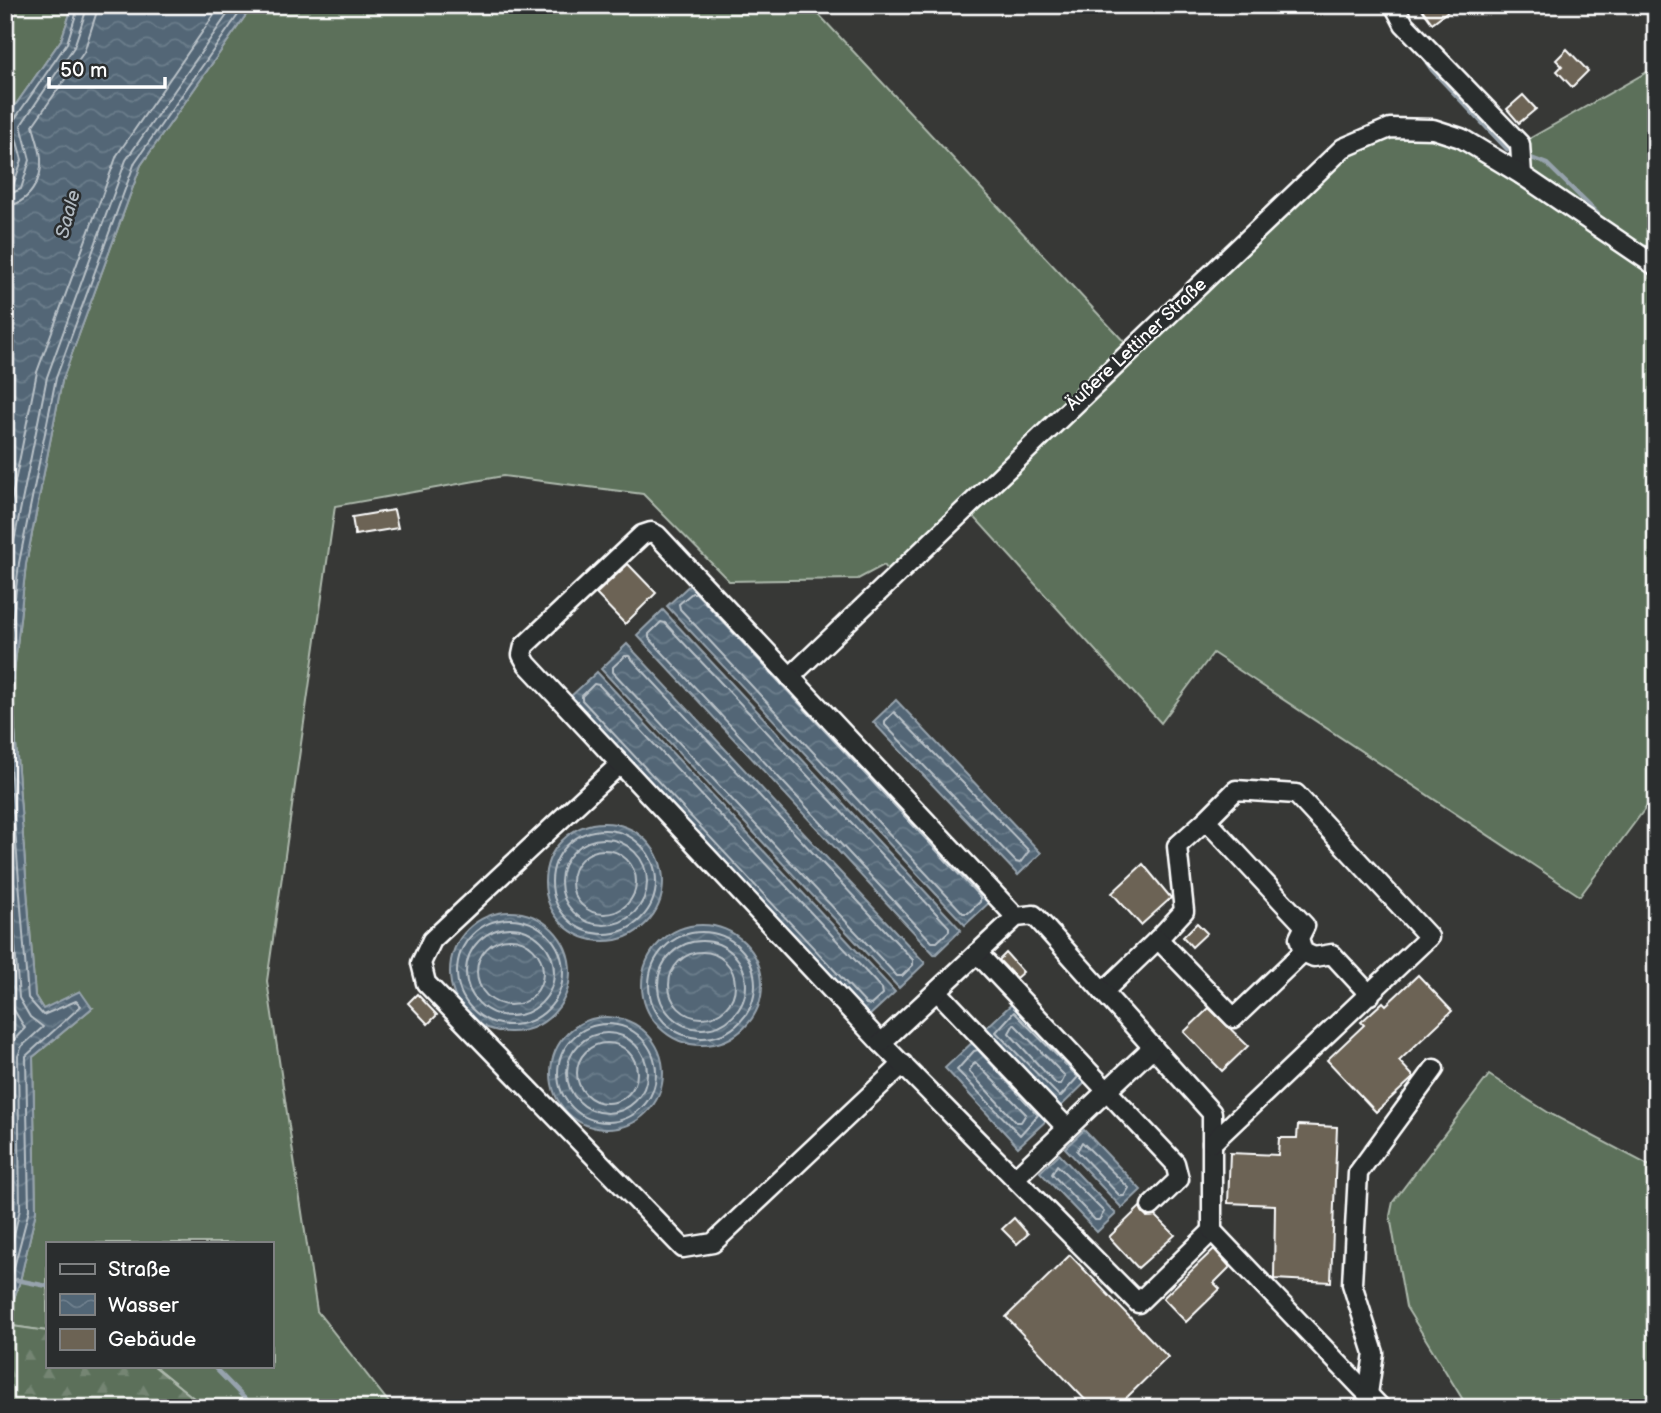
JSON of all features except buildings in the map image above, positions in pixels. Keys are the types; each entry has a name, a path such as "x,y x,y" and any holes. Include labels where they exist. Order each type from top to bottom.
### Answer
{"street":[{"path":"1394,5 1404,24 1520,144 1522,175"},
{"name":"Äußere Lettiner Straße","path":"790,677 1343,148 1390,128 1433,129 1461,138 1522,175 1656,266"},
{"path":"1016,917 657,535 651,532 642,535 524,646 522,656 620,764 881,1043 1138,1303 1212,1231"},
{"path":"620,764 432,940 421,963 426,983 683,1248 713,1243 903,1064"},
{"path":"1103,992 1184,911 1177,846 1236,790 1296,794 1429,937 1212,1143"},
{"path":"1206,820 1305,926 1299,938 1303,952 1314,957 1332,954 1370,995"},
{"path":"881,1043 1016,917 1034,915 1212,1113 1212,1231 1381,1408"},
{"path":"1158,939 1234,1018 1303,952"},
{"path":"977,953 1175,1163 1178,1179 1151,1206"},
{"path":"937,991 1067,1128"},
{"path":"1015,1178 1153,1047"},
{"path":"1368,1394 1374,1353 1352,1284 1358,1172 1434,1069"}],"green space":[{"path":"5,5 73,5 61,40 5,120"},
{"path":"253,5 810,5 1129,347 1342,154 1393,132 1412,131 1437,137 1501,169 1656,276 1656,794 1580,896 1213,653 1161,723 970,512 892,575 884,565 858,579 729,581 643,494 503,476 335,506 267,981 317,1311 393,1408 206,1408 156,1368 273,1368 273,1242 46,1242 46,1331 5,1325 20,1281 36,1211 33,1057 92,1008 43,1009 35,996 12,691 26,564 62,381 141,165"},
{"path":"1656,67 1656,266 1522,175 1520,144"},
{"path":"1489,1075 1549,1113 1656,1169 1656,1408 1468,1408 1406,1307 1390,1216 1393,1202"},
{"path":"5,1325 46,1331 46,1368 156,1368 206,1408 5,1408"}],"water":[{"name":"Saale","path":"73,5 253,5 141,165 62,381 26,564 12,691 35,996 43,1009 80,991 92,1008 33,1057 36,1211 20,1281 5,1324 5,189 15,161 5,120 61,40"},
{"path":"694,581 992,900 965,925 667,606"},
{"path":"663,610 961,930 935,955 637,635"},
{"path":"627,644 925,963 899,988 601,669"},
{"path":"597,672 895,992 868,1017 570,697"},
{"path":"896,700 1041,853 1018,875 873,722"},
{"path":"604,823 627,828 646,840 658,859 663,882 658,905 646,924 627,936 604,941 581,936 562,924 550,905 545,882 550,859 562,840 581,828"},
{"path":"510,912 533,917 552,930 565,949 570,972 565,995 552,1014 533,1027 510,1032 487,1027 468,1014 455,995 450,972 455,949 468,930 487,917"},
{"path":"702,925 725,930 744,943 757,962 762,985 757,1008 744,1027 725,1040 702,1045 679,1040 660,1027 647,1008 642,985 647,962 660,943 679,930"},
{"path":"1016,1000 1089,1079 1058,1109 984,1030"},
{"path":"607,1017 628,1021 647,1033 659,1052 663,1073 659,1094 647,1113 628,1125 607,1129 586,1125 567,1113 555,1094 551,1073 555,1052 567,1033 586,1021"},
{"path":"977,1038 1050,1117 1018,1147 945,1068"},
{"path":"1084,1130 1141,1190 1122,1208 1065,1148"},
{"path":"1059,1154 1116,1214 1097,1232 1040,1172"}],"waterway":[{"path":"1418,50 1432,70 1507,149 1515,152"},
{"path":"1526,156 1547,164 1598,214"},
{"path":"17,1280 46,1286"},
{"path":"215,1368 254,1408"}]}
